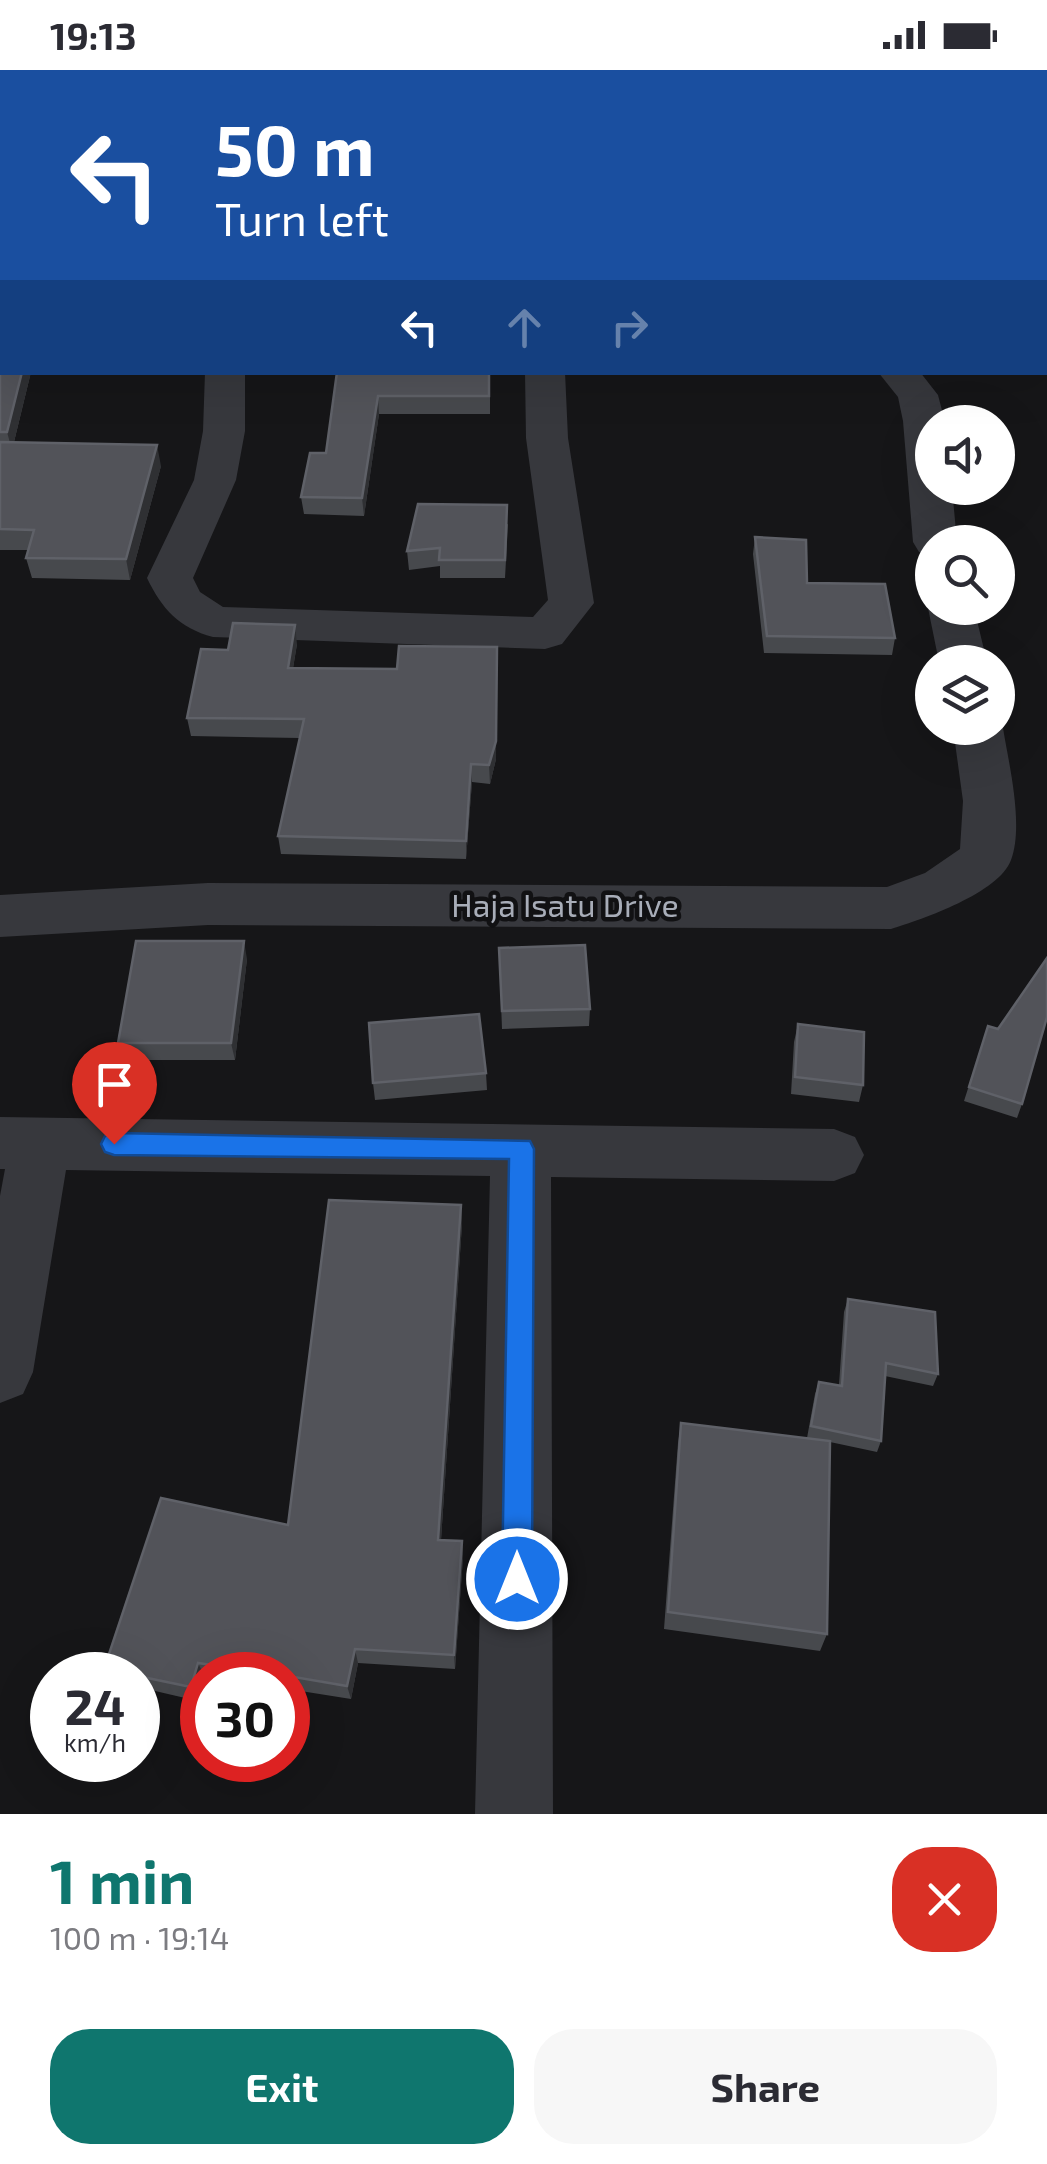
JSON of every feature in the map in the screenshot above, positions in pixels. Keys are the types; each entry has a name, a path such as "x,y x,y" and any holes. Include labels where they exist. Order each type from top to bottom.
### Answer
{"street":[{"path":"226,375 224,431 216,480 170,578 180,601 213,622 545,633 571,603 547,438 546,375"},
{"path":"900,375 918,396 924,422 933,525"},
{"name":"Haja Isatu Drive","path":"0,916 208,904 891,908 944,887 986,858 988,801 980,745"},
{"path":"0,1372 20,1143 834,1155"},
{"path":"514,1814 521,1149"}],"building":[{"path":"0,375 21,375 7,432 0,432"},
{"path":"337,375 489,375 489,396 378,396 362,498 301,497 310,453 326,453"},
{"path":"0,442 157,445 126,559 26,558 34,530 0,529"},
{"path":"418,504 507,505 505,560 439,560 440,548 407,551"},
{"path":"755,537 806,540 807,583 885,584 895,638 767,636"},
{"path":"233,623 295,625 288,668 397,669 399,646 497,647 496,741 489,765 471,764 466,841 278,836 304,719 187,718 201,649 228,650"},
{"path":"136,941 244,941 231,1043 118,1043"},
{"path":"585,945 590,1009 502,1011 499,948"},
{"path":"1047,958 1047,1017 1022,1104 969,1087 988,1026 998,1029"},
{"path":"479,1014 486,1073 373,1083 369,1023"},
{"path":"798,1024 864,1032 863,1085 795,1077"},
{"path":"329,1200 461,1205 438,1540 462,1541 454,1655 355,1649 347,1686 310,1680 310,1652 180,1652 180,1685 160,1681 160,1652 110,1652 161,1498 288,1525"},
{"path":"848,1299 935,1312 938,1374 886,1363 881,1441 811,1426 819,1382 842,1386"},
{"path":"681,1423 830,1441 827,1634 668,1612"}],"route":[{"path":"114,1144 521,1149 517,1579"}]}
